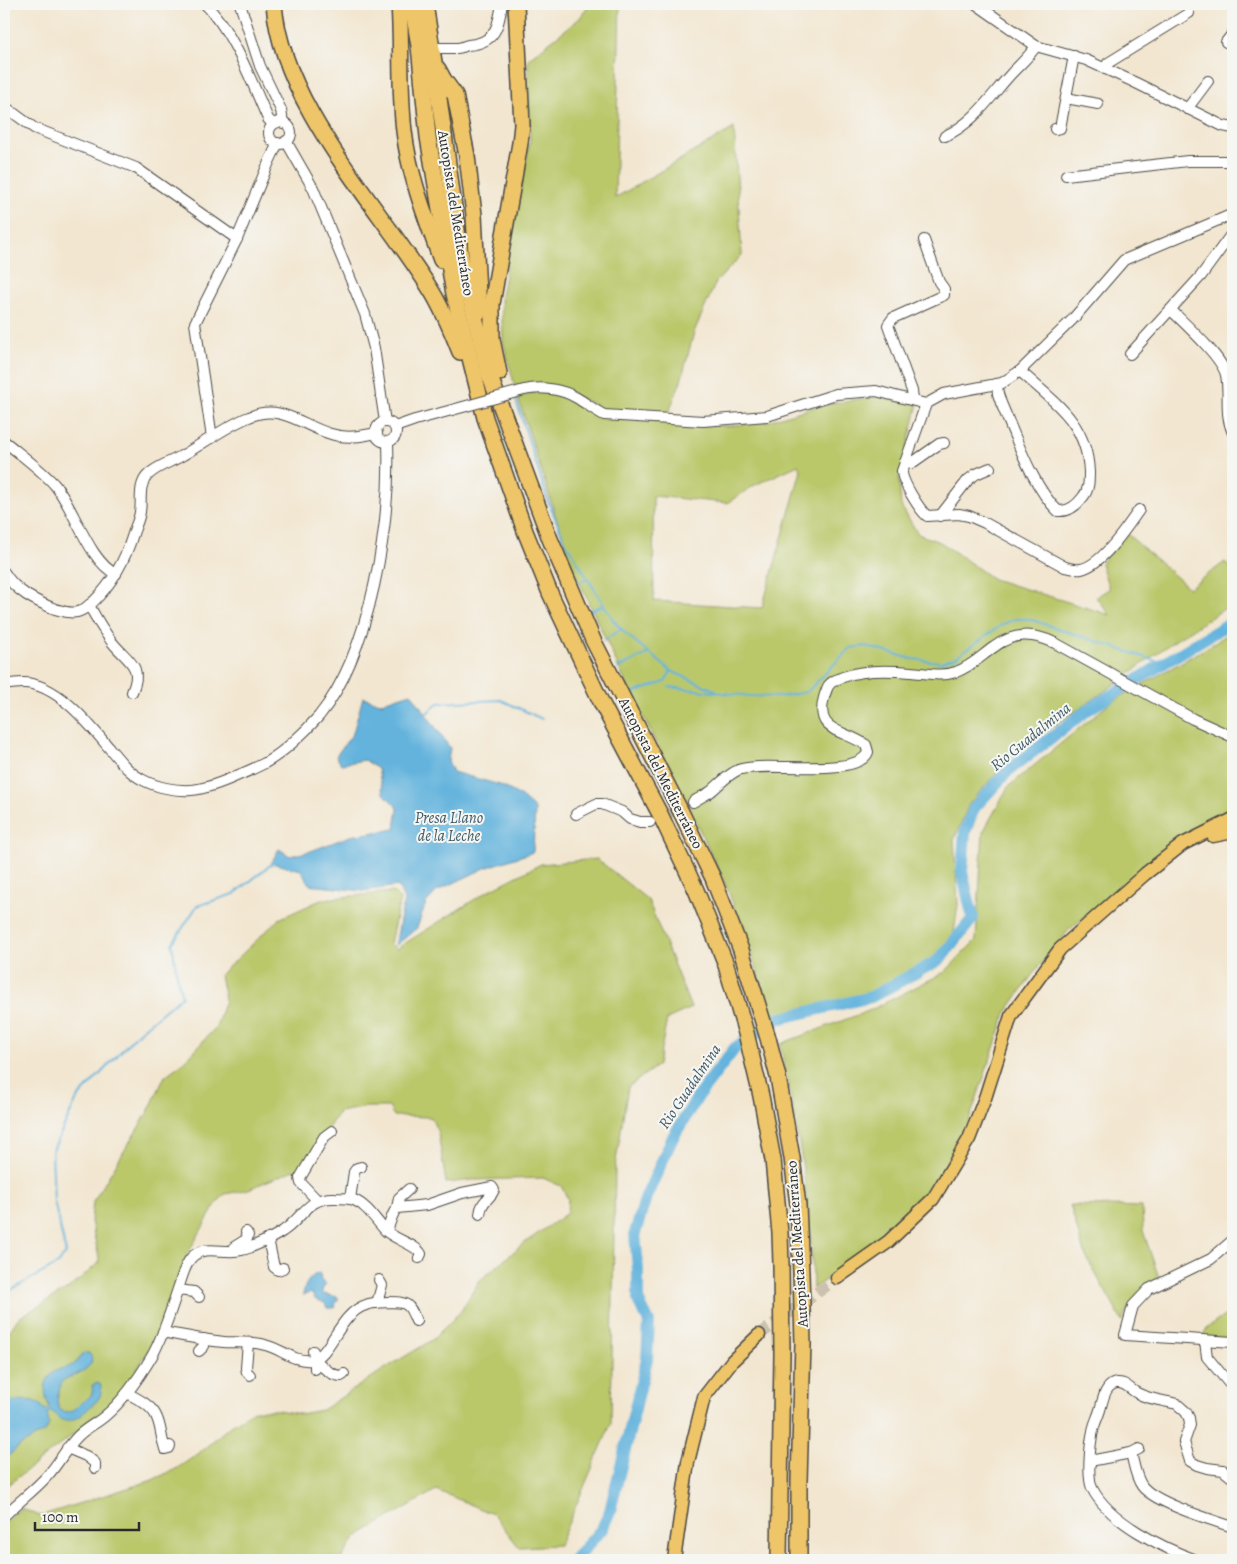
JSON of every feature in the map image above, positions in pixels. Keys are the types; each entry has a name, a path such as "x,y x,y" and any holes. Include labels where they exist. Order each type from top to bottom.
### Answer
{"highway":[{"path":"274,4 276,25 288,64 307,105 333,149 430,288 449,322 485,418"},
{"path":"405,4 408,94 423,210"},
{"path":"405,4 401,102 409,163 423,210 454,294"},
{"name":"Autopista del Mediterráneo","path":"405,4 419,46 428,137 454,294 485,418 525,532 550,593 602,704 680,854 696,890 725,962 760,1088 773,1160 780,1233 782,1299 779,1560"},
{"name":"Autopista del Mediterráneo","path":"425,4 462,265 489,374 550,540 593,640 708,869 741,950 778,1077 798,1205 802,1308 799,1560"},
{"path":"516,4 522,125 493,292 491,327 502,386 535,479 550,540"},
{"path":"433,55 451,102 461,153 466,228 477,279"},
{"path":"444,80 455,95 467,156 473,206 479,310 505,418"},
{"path":"462,265 466,228"}],"main road":[{"path":"838,1278 888,1242 933,1199 968,1139 985,1098 1012,1016 1060,950 1145,874 1183,844 1233,820"},
{"path":"1168,856 1210,836 1233,832"},
{"path":"674,1560 688,1462 704,1397 732,1362 759,1335"}],"street":[{"path":"204,4 226,30 268,119 288,126 290,130 290,134 282,142 269,162 237,239 195,323 212,438"},
{"path":"240,4 260,66 281,110 278,123 269,131 269,135 274,142 282,142"},
{"path":"433,55 488,40 497,26 502,4"},
{"path":"976,4 1036,46 1074,56 1223,126 1233,128"},
{"path":"1105,69 1108,63 1189,13"},
{"path":"945,136 969,122 1036,46"},
{"path":"1055,128 1060,128 1074,56"},
{"path":"1187,108 1208,81"},
{"path":"1066,98 1098,104"},
{"path":"4,106 34,128 136,168 237,239"},
{"path":"282,142 313,188 365,314 374,348 385,422"},
{"path":"1066,175 1188,160 1233,161"},
{"path":"1138,510 1120,537 1100,559 1078,570 1065,567 969,516 959,514 927,516 914,499 902,476 905,462 926,404 944,394 1002,383 1020,371 1072,320 1124,260 1233,214"},
{"path":"1130,354 1201,276 1233,232"},
{"path":"913,400 912,391 888,325 893,318 944,295 944,289 939,282 924,240"},
{"path":"1171,310 1223,366 1226,380 1228,416 1233,433"},
{"path":"997,384 1001,403 1039,487 1048,502 1058,511 1068,510 1084,496 1088,488 1086,450 1077,428 1068,414 1020,371"},
{"path":"395,427 530,388 557,390 576,398 604,415 703,421 767,416 836,394 876,392 926,404"},
{"path":"4,572 11,583 42,604 67,613 78,612 100,595 116,574 126,556 140,513 141,489 148,475 251,416 280,413 332,435 348,437 377,433"},
{"path":"385,422 393,424 395,427 394,438 388,442 380,440 377,433 379,426 385,422"},
{"path":"4,441 54,484 65,499 97,556 108,570 116,574"},
{"path":"4,685 24,682 44,688 63,699 86,721 128,770 143,780 162,787 191,790 230,780 266,762 293,742 319,716 347,670 362,630 377,574 387,486 388,442"},
{"path":"905,462 912,463 939,444 944,443"},
{"path":"940,516 968,480 990,468"},
{"path":"89,605 100,626 114,645 133,664 137,677 132,692"},
{"path":"693,802 710,792 721,781 738,770 840,766 857,763 867,756 866,745 840,733 826,723 822,716 822,706 828,684 834,680 855,672 911,672 932,675 956,672 976,662 994,646 1008,638 1024,635 1040,636 1055,643 1193,719 1233,737"},
{"path":"576,814 596,804 602,804 622,812 630,819 650,822"},
{"path":"317,1200 301,1183 300,1178 324,1137 332,1130"},
{"path":"350,1200 354,1172 357,1168 361,1167"},
{"path":"397,1208 427,1205 462,1193 492,1187 494,1193 483,1202 480,1214"},
{"path":"386,1231 390,1226 399,1198 409,1189"},
{"path":"219,1254 241,1250 268,1239 283,1231 293,1217 317,1200 328,1198 354,1200 365,1208 386,1231 418,1249 421,1254 418,1258"},
{"path":"219,1254 239,1245 247,1239 248,1235 246,1232"},
{"path":"268,1239 275,1265"},
{"path":"1233,1240 1212,1259 1148,1289 1133,1306 1125,1335 1233,1342"},
{"path":"4,1516 46,1478 79,1434 105,1416 127,1393 153,1355 190,1259 200,1251 213,1249 219,1254"},
{"path":"377,1302 382,1285 379,1280"},
{"path":"178,1290 194,1292 199,1297"},
{"path":"163,1332 204,1340 264,1344 281,1350 290,1357 300,1360 315,1360 320,1357 343,1322 353,1311 364,1305 377,1302 406,1304 410,1307 417,1320"},
{"path":"199,1351 204,1346 204,1340"},
{"path":"1205,1341 1208,1357 1233,1388"},
{"path":"247,1371 248,1344"},
{"path":"315,1360 330,1373 340,1376 344,1374"},
{"path":"1196,1560 1172,1551 1132,1529 1098,1498 1092,1487 1089,1474 1093,1431 1106,1391 1112,1384 1120,1382 1138,1394 1182,1407 1189,1418 1190,1425 1184,1442 1190,1461 1207,1468 1223,1470 1233,1478"},
{"path":"127,1393 154,1408 165,1449 170,1446"},
{"path":"67,1448 86,1456 92,1461"},
{"path":"1090,1461 1135,1451 1137,1478 1151,1494 1190,1512 1233,1527"}],"green space":[{"path":"590,4 620,4 615,198 734,128 742,255 716,282 694,332 681,381 668,414 606,410 552,385 515,387 503,341 501,296 530,140 528,59 579,19"},
{"path":"553,392 575,401 594,414 686,424 729,426 768,421 820,405 878,396 918,404 899,480 901,506 918,534 942,543 993,579 1110,615 1096,597 1109,589 1101,563 1126,533 1189,588 1225,562 1233,571 1233,601 1018,750 969,804 954,840 958,904 954,933 933,959 871,992 771,1016 753,958 726,885 622,675 571,564 518,398 531,393","holes":["798,465 801,471 762,608 654,601 653,496 727,503 755,485"]},
{"path":"1233,630 1233,817 1173,847 1118,888 1069,930 1035,971 1006,1013 963,1138 934,1185 894,1229 813,1289 807,1196 780,1044 871,1010 945,972 976,940 983,832 1008,787 1110,703 1215,643"},
{"path":"597,859 648,900 691,1008 667,1019 658,1065 628,1087 615,1167 611,1424 559,1545 519,1547 493,1514 436,1490 356,1537 341,1559 338,1560 4,1560 4,1523 21,1508 40,1516 150,1481 176,1469 198,1454 230,1426 254,1410 278,1410 300,1414 322,1410 432,1340 461,1311 479,1281 523,1244 567,1213 568,1199 561,1186 543,1178 472,1180 446,1183 438,1133 431,1117 394,1116 389,1107 367,1107 339,1112 298,1172 294,1170 246,1190 225,1194 216,1204 187,1255 159,1332 126,1388 97,1416 4,1488 4,1340 18,1318 68,1289 100,1262 91,1221 93,1202 148,1112 165,1076 185,1061 216,1027 225,1000 220,975 279,919 323,899 393,892 400,899 390,943 396,949 488,891 541,864"},
{"path":"1070,1205 1142,1207 1143,1231 1159,1278 1141,1290 1131,1303 1122,1321 1084,1253"},
{"path":"1233,1310 1233,1338 1202,1337 1207,1328"}],"water":[{"name":"Presa Llano de la Leche","path":"411,693 450,748 448,761 453,772 500,785 519,795 535,809 533,852 485,868 437,891 426,903 417,928 395,946 404,900 398,886 363,891 310,885 301,870 271,863 279,849 290,856 311,851 350,836 395,829 398,808 383,793 378,769 365,760 341,764 336,756 353,733 363,697 380,703"},
{"path":"318,1273 320,1274 321,1281 326,1284 322,1290 323,1294 338,1297 335,1304 336,1307 334,1308 327,1308 325,1303 316,1300 311,1293 303,1295 304,1288 308,1282"},
{"path":"84,1353 89,1353 92,1358 91,1363 84,1370 63,1380 59,1390 58,1406 65,1412 72,1411 91,1395 92,1385 97,1383 100,1384 101,1390 98,1399 75,1419 61,1420 52,1411 47,1414 49,1424 46,1431 21,1445 8,1456 4,1463 4,1401 26,1400 36,1402 45,1410 50,1408 45,1394 47,1380 54,1372 73,1365"}],"waterway":[{"path":"516,400 548,501 565,541 613,620 625,633 671,671 717,691"},
{"path":"577,583 588,579"},
{"path":"589,611 603,605"},
{"path":"669,687 778,697 807,692 850,648 865,646 912,659 940,662 956,657 1000,626 1014,619 1029,619 1165,664"},
{"name":"Rio Guadalmina","path":"574,1560 602,1529 610,1511 647,1359 649,1322 638,1300 635,1233 646,1197 673,1137 699,1095 735,1048 777,1019 871,997 939,960 973,918 962,872 965,832 974,808 1009,770 1089,709 1233,621"},
{"path":"603,641 621,629"},
{"path":"618,668 649,653"},
{"path":"630,694 665,682 671,671"},
{"path":"426,714 438,703 501,700 542,719"},
{"path":"4,1294 58,1264 66,1253 54,1201 52,1152 77,1099 139,1032 182,996 172,944 197,906 234,894 273,863"}],"tunnel":[{"path":"656,820 693,802"},
{"path":"759,1335 837,1278"}]}
